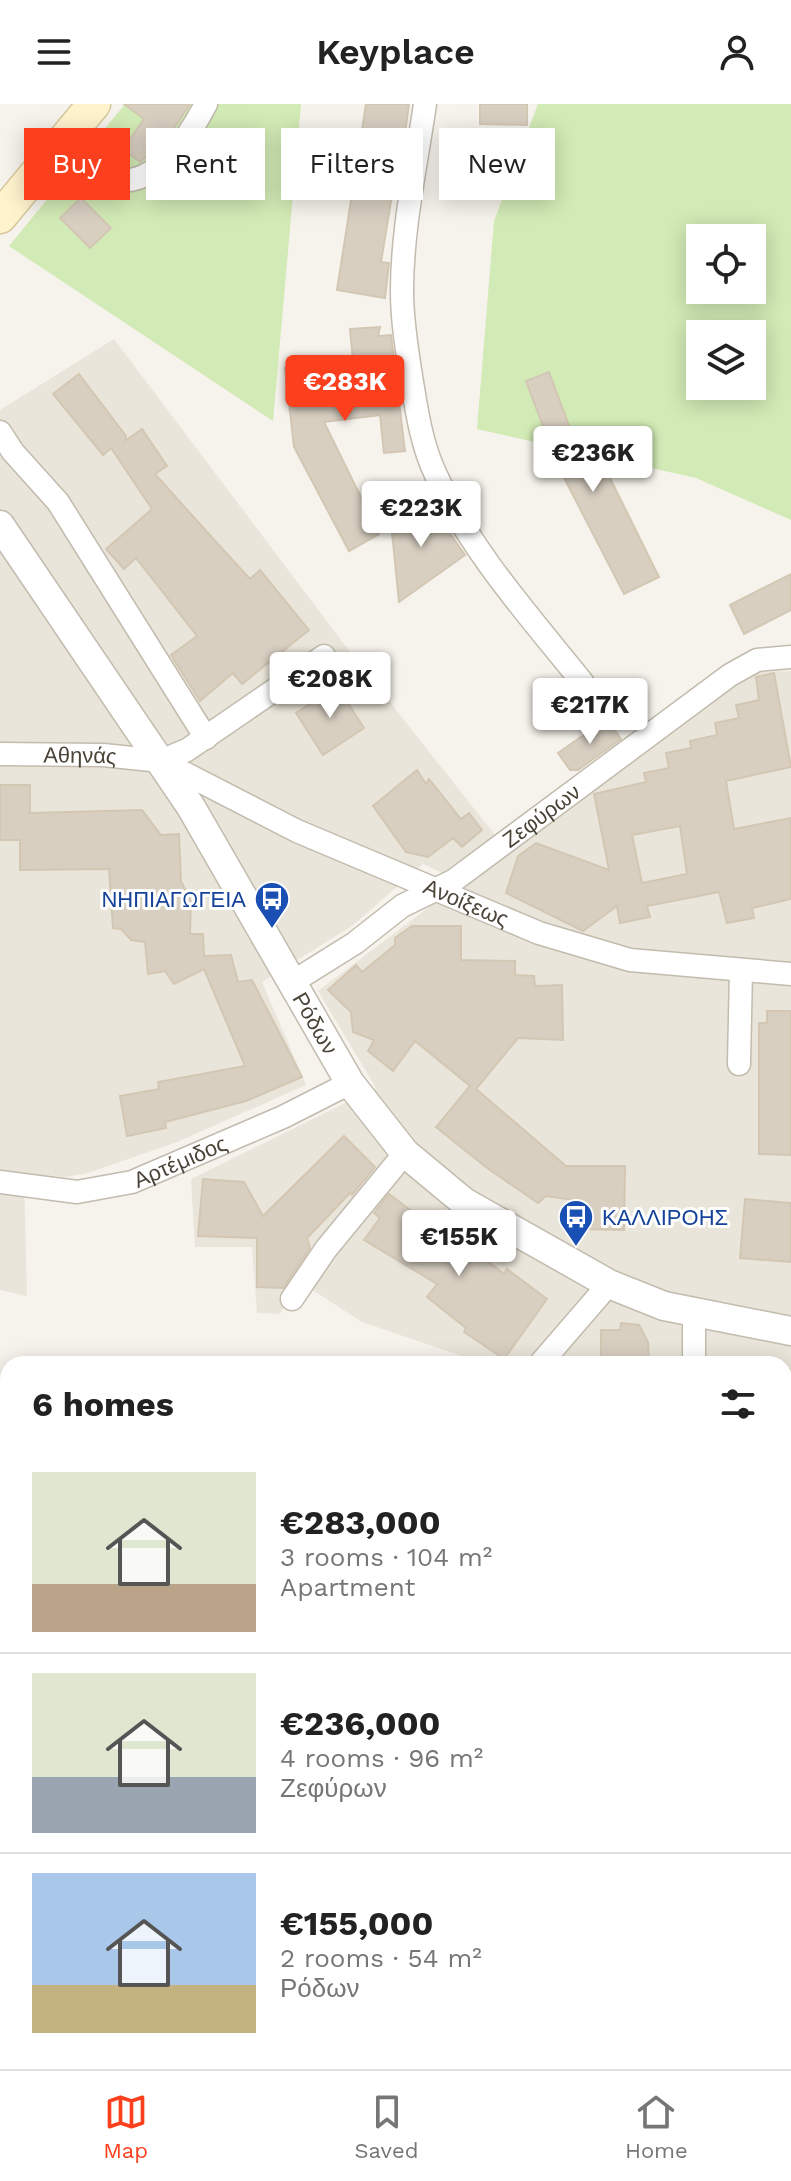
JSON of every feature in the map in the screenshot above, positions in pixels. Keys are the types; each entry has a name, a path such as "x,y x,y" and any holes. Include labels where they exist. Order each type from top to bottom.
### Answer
{"main road":[{"path":"74,128 94,104"},
{"path":"0,217 24,188"}],"street":[{"path":"130,178 171,160 206,104"},
{"path":"425,104 406,232 402,291 405,335 423,438 437,477 457,514 504,583 583,683"},
{"path":"0,432 13,452 58,502 206,738"},
{"name":"Ρόδων","path":"0,525 161,761 213,844 350,1083 405,1153 464,1202 609,1284 656,1303 694,1313 791,1331"},
{"path":"161,761 181,754 206,738 324,656"},
{"name":"Ζεφύρων","path":"291,983 355,943 402,906 440,888 737,671 757,660 791,657"},
{"name":"Αθηνάς","path":"0,754 103,755 161,761"},
{"name":"Ανοίξεως","path":"161,761 297,831 440,888 539,933 630,960 791,974"},
{"path":"739,1064 741,970"},
{"name":"Αρτέμιδος","path":"0,1182 77,1192 132,1182 283,1117 350,1083"},
{"path":"292,1299 326,1249 405,1153"},
{"path":"547,1356 609,1284"},
{"path":"694,1313 694,1356"}],"shaded area":[{"path":"114,339 347,648 495,835 442,873 423,864 352,926 262,982 306,1085 177,1142 88,1173 65,1177 24,1173 27,1296 0,1290 0,410"},
{"path":"791,671 791,1356 462,1356 362,1322 297,1280 280,1314 257,1313 252,1247 195,1247 191,1179 376,1088 318,991 536,826 754,672"}],"green space":[{"path":"125,104 301,104 299,128 281,128 281,200 293,200 273,421 9,246 47,200 130,200 130,128 105,128"},
{"path":"538,104 791,104 791,520 696,478 477,429 494,221 502,200 555,200 555,128 529,128"}],"building":[{"path":"124,104 190,104 174,128 146,128 146,157 140,162 130,154 130,139 144,119"},
{"path":"366,104 409,104 406,128 362,128"},
{"path":"480,104 527,104 527,125 480,124"},
{"path":"79,200 83,200 111,228 90,248 60,218"},
{"path":"351,200 391,200 381,262 389,263 385,298 337,290"},
{"path":"380,327 378,336 391,335 405,451 384,453 380,415 324,422 379,534 349,551 294,447 285,368 353,360 350,329"},
{"path":"549,372 591,485 609,476 659,577 624,594 558,466 526,381"},
{"path":"79,374 126,436 125,441 142,429 167,466 155,474 250,579 260,570 309,630 242,684 233,673 200,701 171,655 197,636 136,558 124,569 106,549 152,509 111,448 103,455 53,394"},
{"path":"428,502 465,555 399,602 391,522"},
{"path":"791,574 791,610 744,634 730,605"},
{"path":"355,659 371,685 346,700 330,674"},
{"path":"774,673 791,767 726,781 734,829 791,818 791,899 752,908 754,918 727,923 719,892 647,906 650,917 620,923 617,906 583,931 506,893 518,856 536,843 609,870 594,794 646,782 644,773 669,768 666,753 691,748 690,741 717,735 715,723 739,718 736,705 759,700 756,677","holes":["680,826 687,874 642,883 632,835"]},
{"path":"337,686 364,728 323,755 296,713"},
{"path":"607,719 621,739 578,770 570,770 558,753"},
{"path":"417,770 426,784 429,779 461,819 469,813 482,830 462,847 453,838 428,857 406,852 373,806"},
{"path":"0,785 30,785 30,813 142,810 161,835 179,834 181,881 191,902 190,934 203,934 204,956 231,955 238,982 252,980 302,1077 246,1101 165,1122 166,1128 127,1136 120,1096 159,1089 158,1082 245,1066 204,969 174,984 165,971 148,974 145,942 131,940 121,929 113,928 109,869 20,870 20,840 0,840"},
{"path":"412,926 461,926 461,960 515,961 515,975 534,976 535,986 562,985 563,1040 518,1038 476,1089 566,1166 625,1166 624,1230 573,1229 574,1200 546,1196 538,1203 487,1168 436,1127 470,1086 415,1041 393,1071 368,1051 374,1040 353,1032 351,1012 328,990 356,965 362,972 395,945 395,938"},
{"path":"767,1011 791,1011 791,1155 759,1154 759,1023 767,1023"},
{"path":"344,1136 375,1167 352,1195 350,1193 307,1238 310,1248 283,1288 257,1287 257,1238 198,1236 203,1179 244,1182 263,1216"},
{"path":"389,1194 464,1250 468,1246 504,1274 507,1269 547,1299 506,1356 500,1356 464,1332 466,1328 427,1297 437,1284 364,1240 380,1218 374,1213"},
{"path":"745,1199 791,1203 791,1262 740,1258"},
{"path":"621,1323 639,1325 648,1342 649,1356 601,1356 601,1330 620,1330"}],"place":[{"name":"ΝΗΠΙΑΓΩΓΕΙΑ","path":"272,930"},
{"name":"ΚΑΛΛΙΡΟΗΣ","path":"576,1248"}]}
